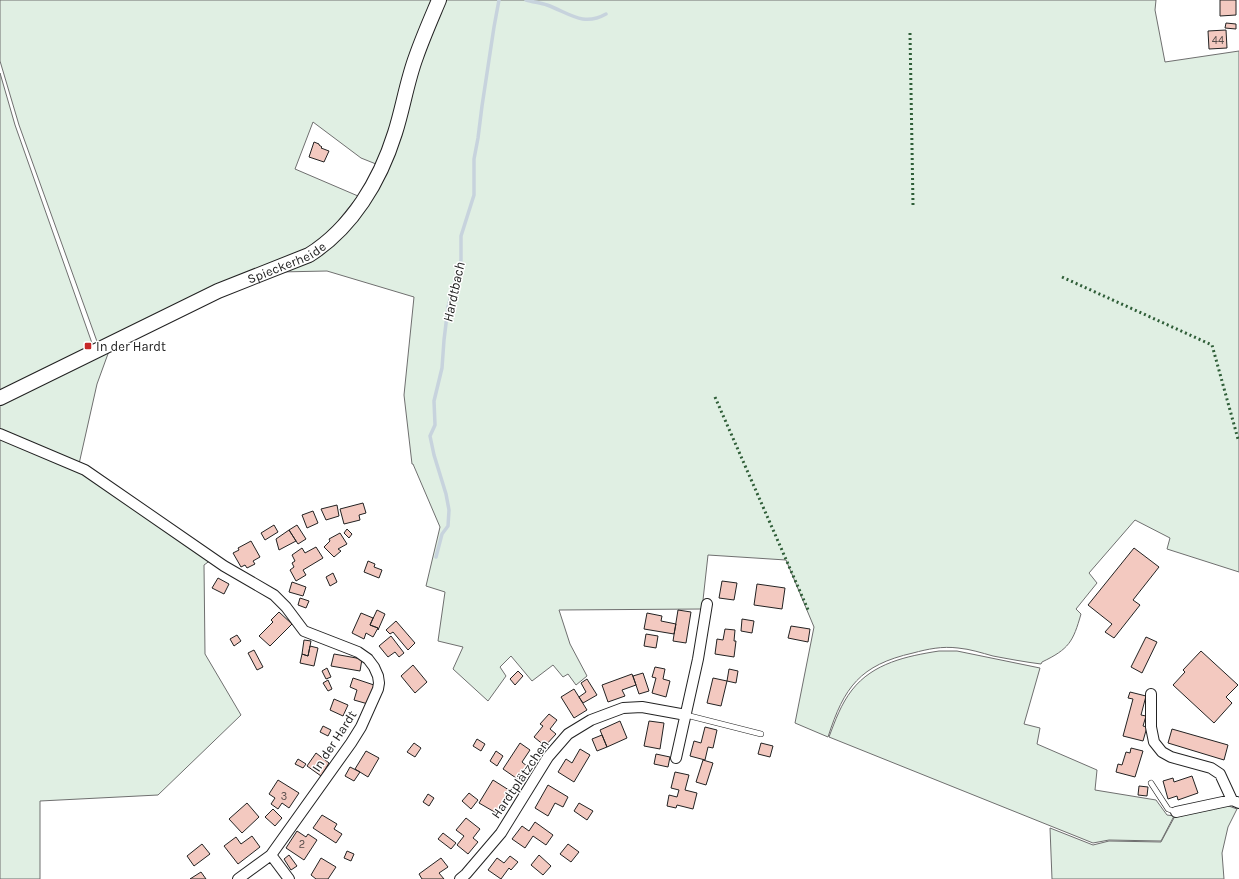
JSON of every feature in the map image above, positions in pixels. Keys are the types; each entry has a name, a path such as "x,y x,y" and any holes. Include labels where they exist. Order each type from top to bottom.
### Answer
{"main road":[{"name":"Spieckerheide","path":"0,398 218,291 309,254 334,236 353,215 369,190 389,152 416,57 439,0"}],"street":[{"name":"In der Hardt","path":"0,434 85,470 224,566 274,595 286,607 304,631 358,652 368,659 374,666 378,676 378,688 361,727 271,855"},
{"path":"676,758 698,659 707,604"},
{"path":"1151,694 1151,727 1154,742 1162,752 1171,757 1211,768 1220,774 1235,802 1176,812"},
{"name":"Hardtplätzchen","path":"460,879 466,874 501,832 548,757 568,734 591,720 623,708 642,707 686,715"},
{"path":"238,879 271,855 289,879"}],"lane":[{"path":"686,715 761,734"},
{"path":"1151,783 1168,809 1176,812"}],"green space":[{"path":"0,0 1156,0 1155,10 1165,62 1239,51 1239,572 1167,549 1170,538 1135,520 1089,573 1097,583 1076,609 1081,614 1075,631 1069,644 1058,653 1041,664 952,647 930,649 895,658 880,664 867,672 857,681 841,704 828,737 795,723 814,627 786,560 708,555 702,609 559,610 570,644 587,676 576,685 568,674 563,677 553,665 532,681 511,656 500,667 506,676 488,701 453,669 463,647 438,641 445,592 426,586 440,527 412,464 404,395 414,297 327,271 279,272 312,258 386,168 361,158 313,122 295,169 358,196 330,231 305,251 99,347 19,125 0,61"},
{"path":"0,73 15,125 93,346 0,392"},
{"path":"109,351 97,384 79,464 0,430 0,403"},
{"path":"0,436 66,463 211,560 204,565 205,654 241,715 158,795 40,801 40,879 0,879"},
{"path":"939,651 957,651 1040,668 1024,724 1040,728 1037,744 1097,770 1095,790 1156,800 1167,815 1174,816 1161,841 1109,840 1093,843 829,737 848,695 860,681 870,673 891,662 903,658"},
{"path":"1226,805 1237,809 1228,827 1222,853 1224,879 1052,879 1050,828 1093,845 1109,841 1161,842 1175,816 1181,816"}],"building":[{"path":"1220,0 1236,0 1236,15 1220,16"},
{"path":"1226,23 1236,24 1236,29 1225,28"},
{"path":"1226,30 1227,48 1209,49 1208,31"},
{"path":"314,142 319,144 322,147 321,148 329,151 324,162 309,157"},
{"path":"363,503 366,513 359,515 360,520 344,524 340,509"},
{"path":"337,505 339,516 326,520 321,509"},
{"path":"313,511 318,523 307,528 302,515"},
{"path":"274,525 278,532 265,540 261,533"},
{"path":"297,525 306,539 298,544 289,530"},
{"path":"347,529 352,534 349,538 344,533"},
{"path":"289,530 296,541 279,550 276,539"},
{"path":"340,533 347,544 338,549 341,551 334,557 324,547 330,541 329,539"},
{"path":"251,541 260,557 253,561 255,564 247,568 245,565 241,567 233,553 239,550 238,548"},
{"path":"316,547 323,558 303,570 306,575 296,581 290,570 294,567 292,563 295,561 292,555 302,548 305,553"},
{"path":"1134,548 1159,567 1133,600 1140,605 1114,638 1105,632 1112,624 1088,605"},
{"path":"368,561 375,564 374,567 382,570 379,578 364,572"},
{"path":"333,573 337,582 330,586 326,577"},
{"path":"218,578 229,584 224,594 212,588"},
{"path":"722,581 737,583 734,600 719,598"},
{"path":"292,582 306,587 303,596 289,592"},
{"path":"757,584 785,588 782,609 754,605"},
{"path":"300,598 309,601 306,608 298,605"},
{"path":"377,610 385,614 378,630 378,628 370,625"},
{"path":"678,610 691,612 686,643 673,641"},
{"path":"279,612 292,624 270,646 259,636 273,622 271,620"},
{"path":"361,613 373,618 370,625 378,628 373,637 366,633 364,639 352,633"},
{"path":"647,613 662,616 661,621 676,624 674,634 644,629"},
{"path":"742,619 754,621 752,633 741,631"},
{"path":"396,621 415,643 408,650 393,632 390,634 386,630"},
{"path":"791,626 810,629 808,642 788,638"},
{"path":"725,629 735,630 734,641 736,641 734,657 715,654 717,639 723,640"},
{"path":"646,634 658,636 656,648 644,646"},
{"path":"237,635 241,641 234,646 230,639"},
{"path":"391,636 404,653 399,657 395,652 388,657 379,646"},
{"path":"1146,637 1157,642 1142,673 1131,667"},
{"path":"304,640 311,641 308,656 302,654"},
{"path":"310,646 318,648 314,666 300,663 302,654 308,656"},
{"path":"254,650 263,667 257,670 248,653"},
{"path":"1201,651 1238,685 1226,697 1232,703 1214,723 1173,685 1185,672 1183,670"},
{"path":"334,654 362,659 360,671 331,666"},
{"path":"413,665 427,682 415,693 401,676"},
{"path":"655,667 665,669 663,679 670,681 666,697 652,693 656,678 652,677"},
{"path":"327,668 331,677 326,679 322,671"},
{"path":"729,669 738,671 736,683 727,681"},
{"path":"518,671 523,676 515,685 510,679"},
{"path":"643,673 649,691 639,694 633,676"},
{"path":"632,674 636,685 622,690 625,696 608,702 602,685"},
{"path":"353,678 374,685 368,704 354,700 357,690 350,687"},
{"path":"713,678 727,681 721,706 707,703"},
{"path":"587,679 597,695 583,703 579,697 586,692 581,683"},
{"path":"328,680 332,689 328,691 323,683"},
{"path":"574,689 587,710 574,718 561,697"},
{"path":"1130,692 1146,696 1141,715 1146,716 1143,726 1147,727 1143,741 1123,736 1133,699 1128,698"},
{"path":"334,699 348,705 343,716 330,710"},
{"path":"549,714 557,720 550,729 556,734 545,746 534,737 543,726 540,724"},
{"path":"620,721 627,738 607,747 600,730"},
{"path":"649,721 664,723 660,749 644,746"},
{"path":"323,726 331,730 328,736 320,732"},
{"path":"705,727 717,730 713,748 708,747 705,760 690,756 694,741 701,743"},
{"path":"1172,729 1228,745 1224,760 1168,743"},
{"path":"602,735 607,747 597,751 592,739"},
{"path":"477,739 485,744 481,751 473,746"},
{"path":"414,743 421,748 415,757 407,752"},
{"path":"520,743 530,750 522,762 528,767 519,780 503,769"},
{"path":"761,743 773,746 770,757 758,754"},
{"path":"1131,748 1143,751 1135,777 1116,772 1118,764 1122,765 1126,752 1130,753"},
{"path":"580,749 590,755 574,782 558,772 566,759 572,763"},
{"path":"366,751 379,758 368,777 355,769"},
{"path":"496,751 503,756 497,766 490,761"},
{"path":"316,753 329,763 321,776 307,766"},
{"path":"656,754 670,757 668,767 654,764"},
{"path":"298,759 306,764 303,768 295,764"},
{"path":"703,760 713,763 706,785 696,782"},
{"path":"350,767 360,772 354,781 345,776"},
{"path":"675,772 689,775 685,790 697,793 693,809 677,805 676,808 667,806 669,795 677,797 679,790 671,788"},
{"path":"1192,776 1198,793 1178,800 1177,796 1168,799 1163,781 1173,778 1174,782"},
{"path":"278,780 299,793 289,808 282,803 278,809 271,804 275,798 269,794"},
{"path":"493,780 512,792 498,814 479,803"},
{"path":"548,785 568,797 563,807 555,803 548,816 535,808"},
{"path":"1139,786 1148,787 1147,796 1138,795"},
{"path":"469,793 478,800 471,809 462,801"},
{"path":"428,794 434,798 429,806 423,802"},
{"path":"247,803 259,817 242,833 229,819"},
{"path":"579,803 593,811 587,820 574,811"},
{"path":"273,809 282,818 275,826 265,817"},
{"path":"322,815 337,824 334,829 342,834 336,843 313,828"},
{"path":"466,818 480,829 473,838 478,842 468,854 457,845 464,836 456,830"},
{"path":"535,822 553,835 546,845 533,836 525,848 512,839 522,826 529,831"},
{"path":"297,831 306,837 308,834 317,840 304,860 286,848"},
{"path":"443,833 456,843 451,849 438,839"},
{"path":"252,836 260,847 238,864 224,846 236,837 241,844"},
{"path":"202,844 210,854 194,866 187,856"},
{"path":"568,844 579,852 571,862 560,854"},
{"path":"347,851 354,854 351,861 344,858"},
{"path":"289,855 297,866 291,870 284,859"},
{"path":"539,855 551,866 543,875 531,865"},
{"path":"510,856 518,862 511,870 509,868 501,879 488,870 497,858 504,863"},
{"path":"321,858 336,867 328,879 316,879 311,875"},
{"path":"441,858 448,867 439,873 444,879 422,879 419,874"},
{"path":"201,872 206,879 190,879"}],"waterway":[{"name":"Hardtbach","path":"436,557 442,534 448,526 449,510 430,436 435,425 434,401 442,368 448,307 461,260 461,236 474,195 474,159 499,0"},
{"path":"526,0 547,5 569,15 583,19 598,18 606,14"}],"hedge":[{"path":"910,33 913,205"},
{"path":"1062,277 1212,345 1238,439"},
{"path":"715,397 809,612"}],"place":[{"name":"In der Hardt","path":"88,346"}]}
